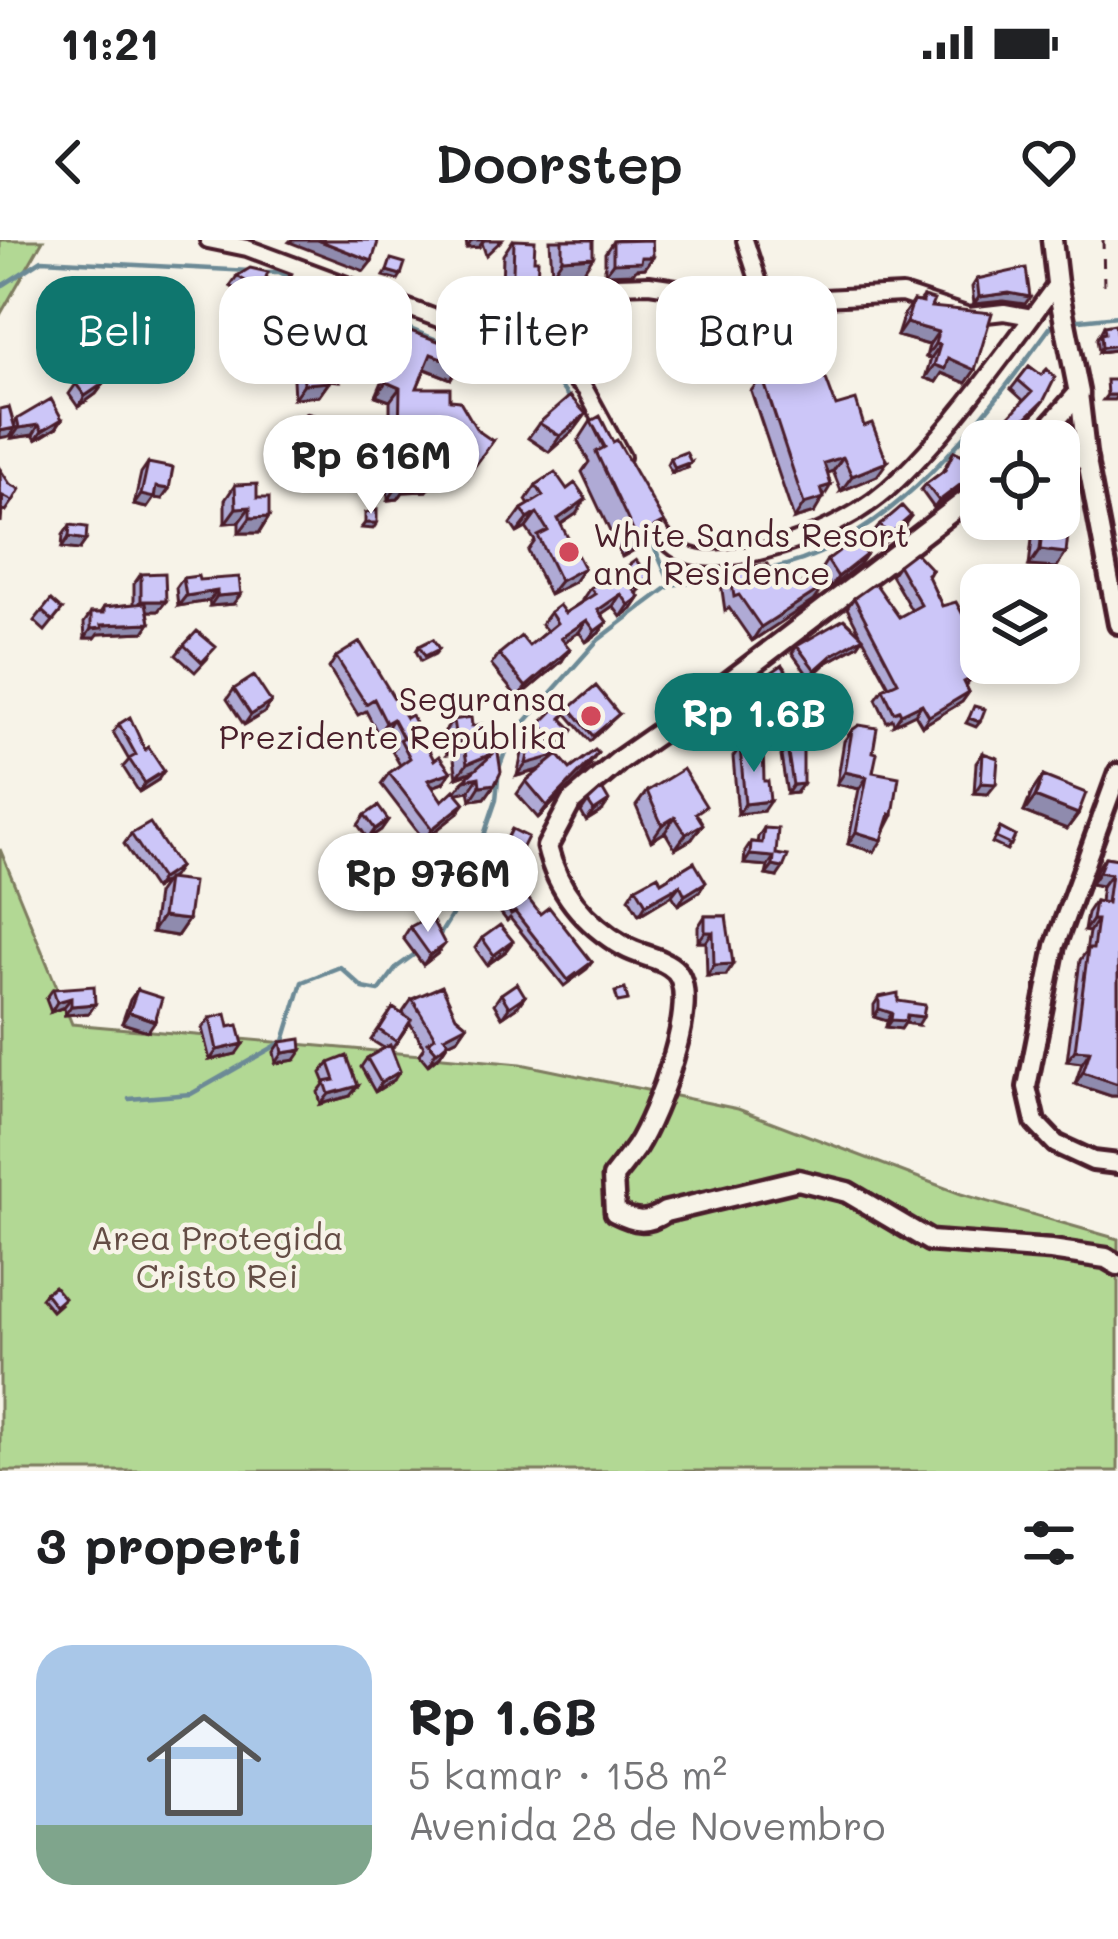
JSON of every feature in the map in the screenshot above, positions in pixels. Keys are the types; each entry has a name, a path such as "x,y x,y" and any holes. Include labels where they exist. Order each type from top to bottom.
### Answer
{"main road":[{"path":"1052,240 1079,394 1056,420"},
{"path":"1080,458 1087,461"},
{"path":"960,505 620,760 571,802 547,847 553,869 577,908 627,948 673,967 685,985 679,1040 638,1144 613,1177 615,1212 632,1221 651,1222 664,1212 797,1180 847,1192 930,1241 1052,1250 1106,1258 1118,1265"}],"street":[{"path":"208,240 247,248 557,364 585,389 632,479"},
{"path":"745,240 757,276"},
{"path":"300,276 303,271"},
{"path":"640,497 662,538 693,559 775,550 836,523 887,490 1058,291"},
{"path":"837,297 902,294 969,316 1004,312 1031,317"},
{"path":"1079,394 1118,624"},
{"path":"1118,773 1055,946 1027,1087 1035,1122 1056,1144 1093,1161 1118,1164"}],"path":[{"path":"1103,240 1103,287"}],"green space":[{"path":"0,240 43,240 0,315"},
{"name":"Area Protegida Cristo Rei","path":"0,849 72,1024 521,1064 738,1109 961,1194 1118,1239 1118,1471 0,1471"}],"building":[{"path":"318,240 375,240 378,242 372,261"},
{"path":"514,240 535,241 537,276 513,276"},
{"path":"562,240 593,240 593,257 562,259"},
{"path":"652,240 653,257 613,263 613,241"},
{"path":"391,259 405,263 401,275 387,271"},
{"path":"250,268 268,272 266,276 237,276"},
{"path":"1026,268 1030,297 1009,293 979,297 977,279"},
{"path":"923,297 934,300 931,307 992,313 975,370 948,358 945,369 934,365 938,332 906,323 913,301 923,303"},
{"path":"1115,324 1118,345 1102,347 1104,326"},
{"path":"412,332 436,340 436,356 431,354 417,388 450,388 450,400 460,401 477,430 493,441 476,464 436,463 437,477 407,478 408,485 398,486 396,447 378,442 361,478 342,469 350,453 327,444 333,429 364,441 368,426 399,435 400,388 391,384 412,384"},
{"path":"1029,366 1041,375 1047,369 1055,378 1044,400 1024,420 1005,420 1032,392 1018,380"},
{"path":"1106,380 1118,380 1118,395 1107,395"},
{"path":"76,384 103,384 85,396"},
{"path":"765,384 828,384 836,406 856,400 864,426 872,423 887,462 852,476 843,457 824,463 831,485 821,488 824,498 804,504"},
{"path":"570,396 586,414 560,436 539,423"},
{"path":"51,399 62,419 42,431 39,425 19,428 17,419"},
{"path":"9,407 15,428 0,431 0,409"},
{"path":"306,413 321,417 318,429 299,423"},
{"path":"600,416 664,522 636,537 596,452 605,447 591,421"},
{"path":"954,451 960,454 960,485 939,501 926,484 945,470"},
{"path":"686,452 691,462 675,468 670,458"},
{"path":"148,463 173,468 169,489 156,487 154,498 141,495"},
{"path":"0,469 20,489 13,501 3,496 1,523"},
{"path":"555,472 567,489 575,483 586,499 558,519 584,568 560,581 538,536 548,531 537,513 528,519 522,509 543,496 536,485"},
{"path":"257,484 257,498 269,498 269,517 250,518 250,507 236,508 235,485"},
{"path":"902,506 911,516 889,535 880,525"},
{"path":"377,510 377,523 365,523 365,513"},
{"path":"70,525 87,527 86,540 69,537"},
{"path":"856,538 866,555 838,577 827,560"},
{"path":"1041,540 1067,540 1066,553 1040,550"},
{"path":"915,552 932,570 927,574 942,606 956,602 960,609 960,684 969,692 929,716 922,704 901,714 894,712 883,689 898,682 854,598 875,583 899,617 921,605 898,565"},
{"path":"636,560 650,578 634,590 640,597 629,605 621,594 598,610 607,622 595,631 587,620 561,638 570,649 526,687 499,654 521,636 529,646 557,623 550,612 559,605 565,613 595,594 590,588"},
{"path":"767,564 778,584 791,576 798,586 813,577 823,587 761,627 739,595 734,597 730,570"},
{"path":"165,573 166,601 141,601 141,574"},
{"path":"198,576 199,580 239,577 241,594 217,596 217,591 186,596 183,578"},
{"path":"51,600 62,610 53,621 42,611"},
{"path":"146,603 150,623 91,629 91,613"},
{"path":"844,619 863,637 815,670 797,646"},
{"path":"197,631 216,647 202,662 184,645"},
{"path":"433,639 439,649 425,656 419,646"},
{"path":"360,642 406,718 411,715 434,760 439,756 451,772 428,780 442,801 454,790 465,803 432,829 389,773 410,758 393,719 386,723 374,699 366,704 336,657"},
{"path":"782,665 810,703 782,700 777,704 766,690 759,695 750,684 764,670 768,675"},
{"path":"254,676 271,702 251,715 234,689"},
{"name":"Seguransa Prezidente Repúblika","path":"596,686 619,714 593,736 570,708"},
{"path":"812,693 826,695 825,708 811,707"},
{"path":"559,705 567,712 561,718 573,730 554,750 570,769 595,750 598,753 547,806 526,781 558,755 526,764 532,737 558,743 540,724"},
{"path":"974,706 985,709 980,722 969,718"},
{"path":"130,717 145,750 148,747 164,771 145,783 129,759 136,755 119,724"},
{"path":"471,717 472,726 482,724 485,742 496,740 501,772 495,784 480,786 479,777 464,780 494,753 467,764 463,739 456,740 453,720"},
{"path":"859,725 877,728 873,772 899,777 893,815 882,840 856,832 867,777 845,772 852,730"},
{"path":"763,746 770,801 745,804 740,747"},
{"path":"803,746 803,784 793,785 787,747"},
{"path":"983,753 998,758 996,784 981,783"},
{"path":"683,769 706,806 696,813 703,824 686,834 675,817 662,825 647,791"},
{"path":"1043,776 1086,793 1078,814 1035,797"},
{"path":"602,789 609,801 594,811 588,802"},
{"path":"378,806 388,820 375,829 365,815"},
{"path":"150,823 179,867 161,879 131,834"},
{"path":"764,828 778,829 776,854 788,856 783,868 773,866 774,857 750,855 751,842 762,843"},
{"path":"1000,828 1015,836 1011,845 996,838"},
{"path":"512,829 528,837 511,871 495,863"},
{"path":"1105,857 1118,859 1118,1084 1083,1072 1090,1051 1075,1050 1088,949 1093,949 1097,920 1092,920 1095,901 1107,903 1111,874 1099,872"},
{"path":"694,862 706,882 685,895 680,885 646,904 636,887 658,875 661,882"},
{"path":"167,879 193,882 188,920 162,917"},
{"path":"513,879 540,914 549,907 592,962 568,980 495,893"},
{"path":"430,916 445,944 430,955 410,927"},
{"path":"705,916 726,916 733,964 714,965 713,932 705,932"},
{"path":"500,925 513,941 494,955 482,938"},
{"path":"517,983 525,996 509,1007 501,994"},
{"path":"94,986 95,1004 71,1006 71,998 57,1002 53,989"},
{"path":"442,986 456,1016 467,1025 444,1037 449,1042 437,1052 428,1042 435,1037 412,999"},
{"path":"625,989 628,1000 618,1002 615,992"},
{"path":"137,990 162,998 155,1021 129,1012"},
{"path":"898,993 898,1001 925,1005 923,1017 891,1020 892,1013 879,1009 879,997"},
{"path":"393,1008 411,1020 397,1042 379,1030"},
{"path":"226,1014 229,1027 238,1025 243,1044 217,1050 210,1018"},
{"path":"301,1039 302,1050 283,1053 281,1042"},
{"path":"390,1045 400,1071 381,1083 367,1058"},
{"path":"347,1056 358,1086 329,1094 325,1082 335,1080 329,1063"},
{"path":"54,1286 64,1298 55,1306 45,1293"}],"waterway":[{"path":"0,287 42,260 250,271"},
{"path":"262,272 287,276"},
{"path":"1070,321 1118,316"},
{"path":"769,569 813,556 894,506 966,435 1054,322 1059,322"},
{"path":"412,330 506,368 558,383 569,398"},
{"path":"650,537 671,585"},
{"path":"439,936 455,910 481,844 510,739 597,641 640,608 671,585 728,576"},
{"path":"129,1099 191,1094 284,1041 302,982 340,967 363,988 379,991 397,967 415,954"}],"place":[{"name":"White Sands Resort and Residence","path":"569,552"},
{"name":"Seguransa Prezidente Repúblika","path":"591,716"}]}
